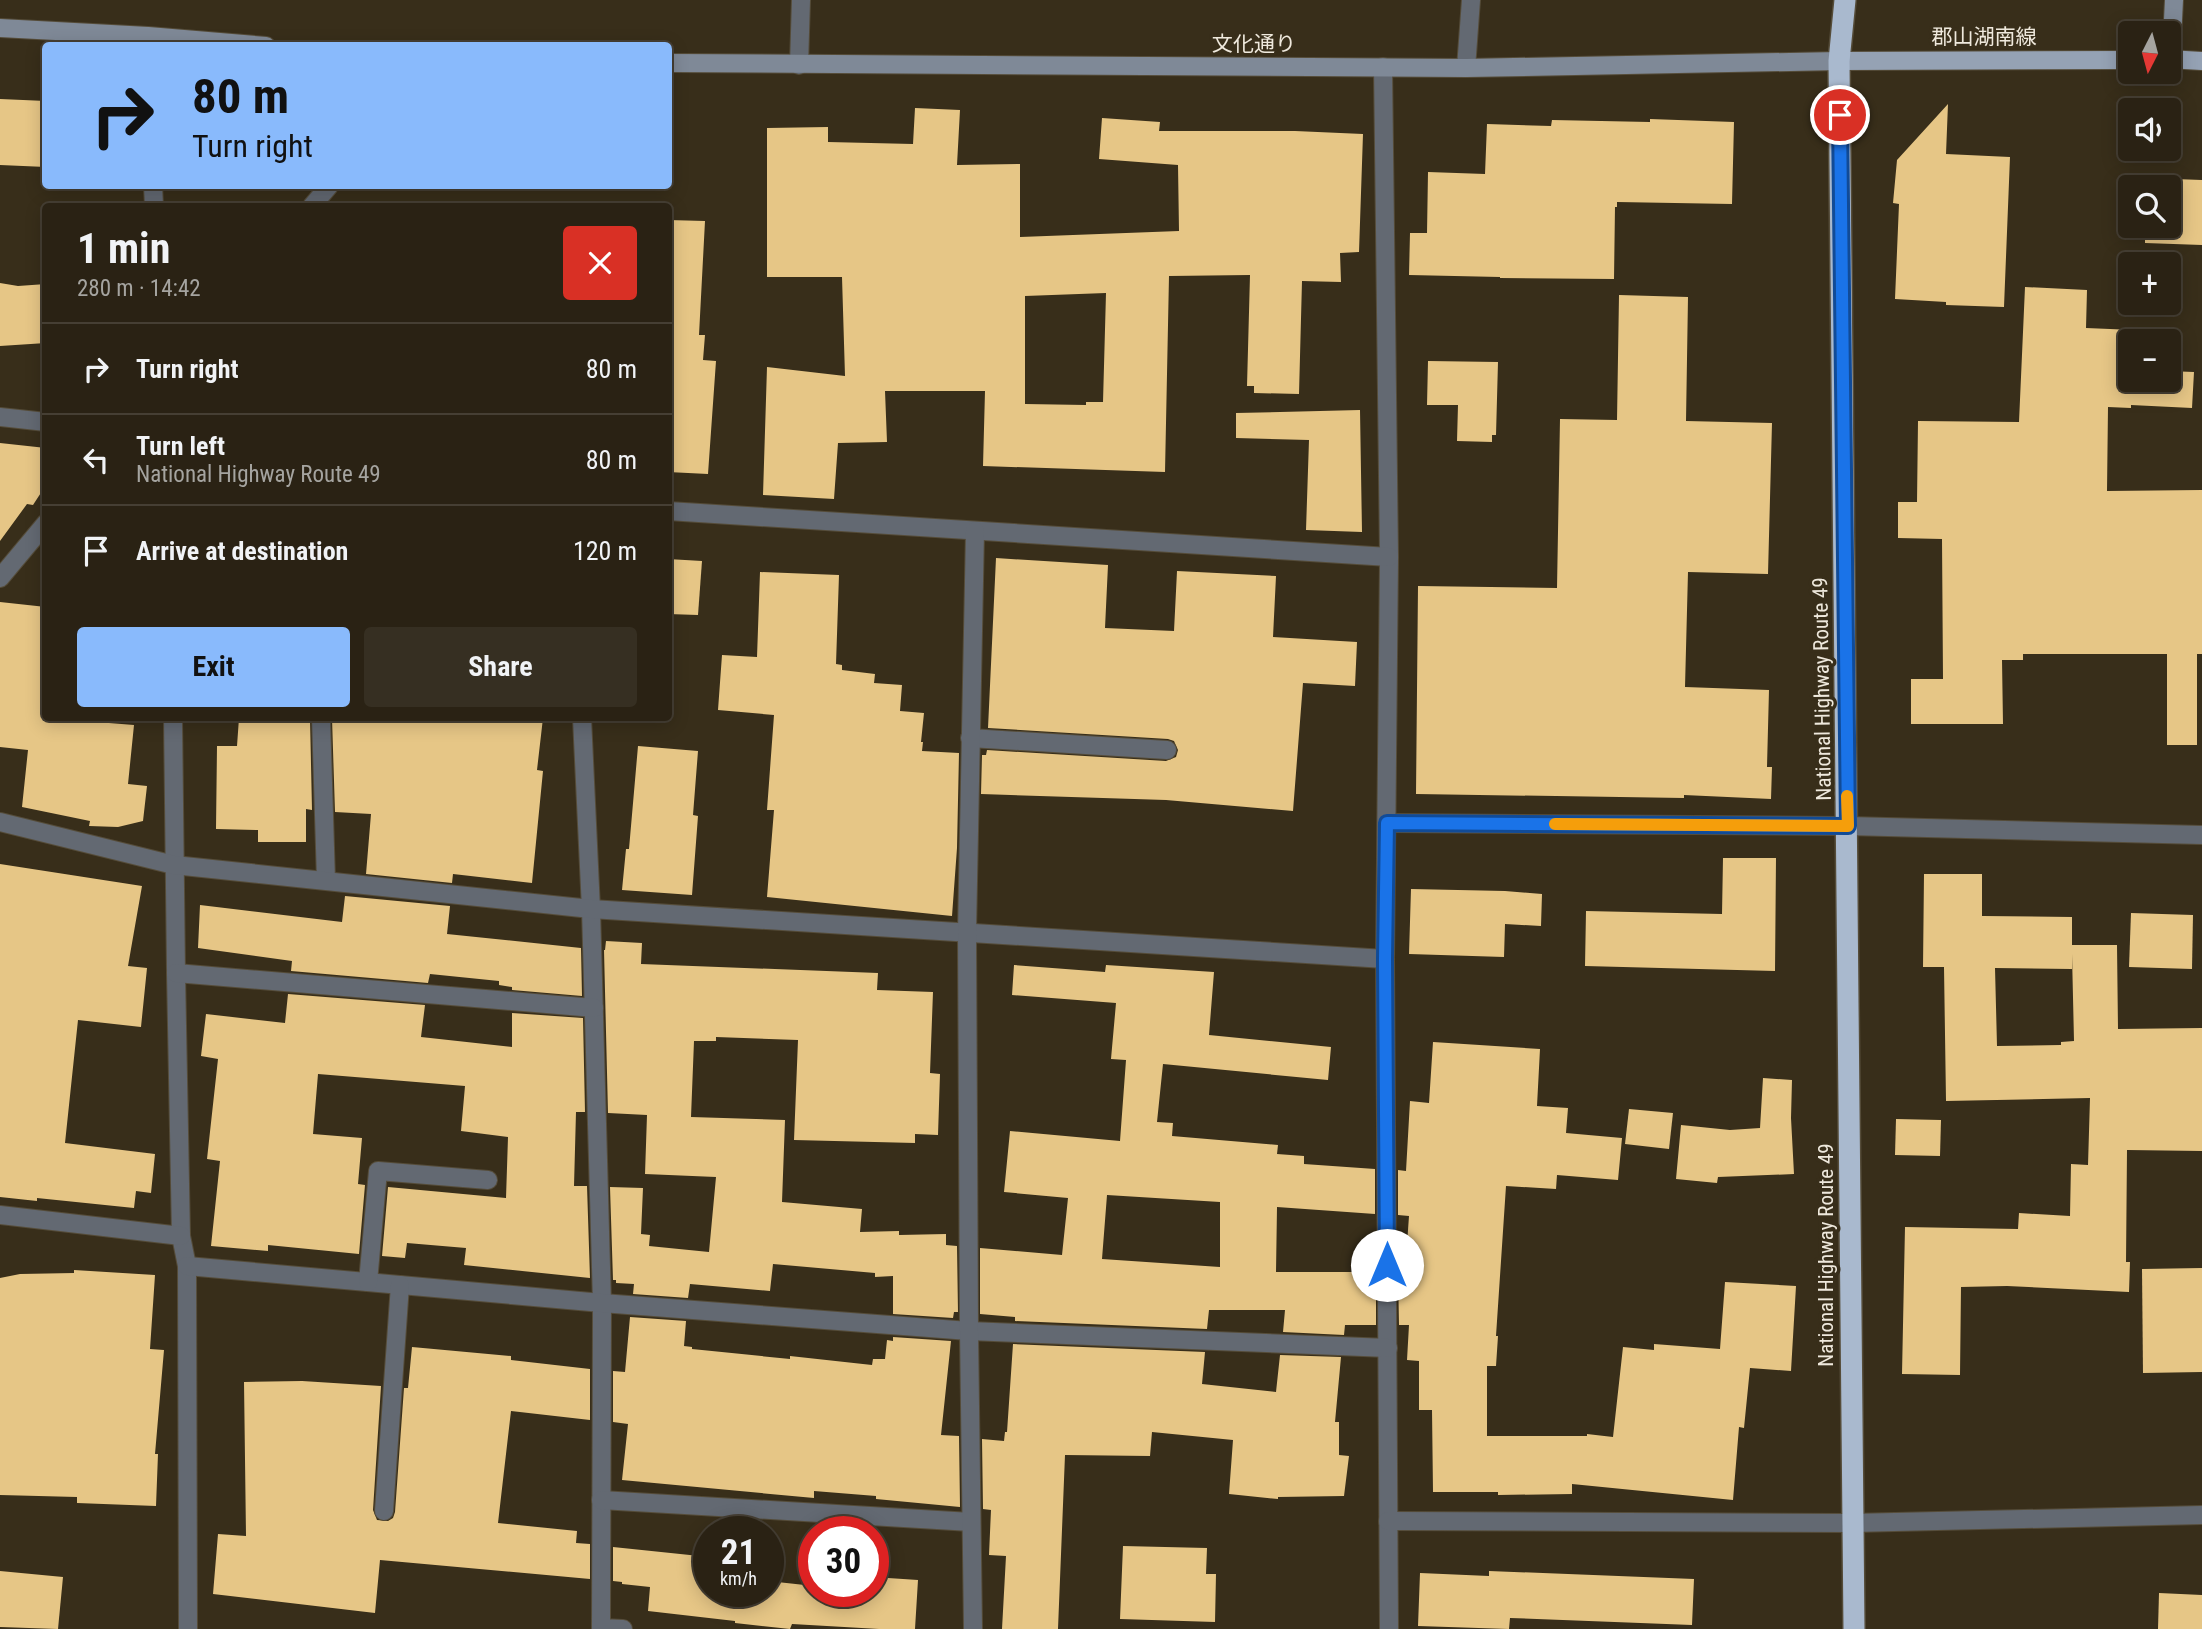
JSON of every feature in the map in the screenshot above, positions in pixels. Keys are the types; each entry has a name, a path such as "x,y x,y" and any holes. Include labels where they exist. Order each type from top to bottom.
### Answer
{"highway":[{"name":"National Highway Route 49","path":"1845,0 1839,61 1854,1629"}],"main road":[{"name":"郡山湖南線","path":"1839,61 2118,60"},
{"path":"2181,60 2202,61"}],"street":[{"path":"799,65 800,0"},
{"path":"1466,68 1471,0"},
{"path":"2172,21 2174,0"},
{"path":"0,28 172,42"},
{"name":"文化通り","path":"672,63 1466,68 1839,61"},
{"path":"1383,67 1389,557 1385,959 1389,1629"},
{"path":"315,203 326,189"},
{"path":"0,417 42,422"},
{"path":"672,511 1389,557"},
{"path":"0,578 42,528"},
{"path":"973,1629 967,932 975,531"},
{"path":"173,721 181,1236 187,1266 188,1629"},
{"path":"321,721 326,880"},
{"path":"582,721 591,909 602,1303 601,1628 623,1629"},
{"path":"970,738 1167,750"},
{"path":"0,822 174,864 591,909 1385,959"},
{"path":"1387,823 1848,826 2202,835"},
{"path":"176,973 594,1008"},
{"path":"368,1282 378,1171 488,1181"},
{"path":"0,1215 181,1236"},
{"path":"187,1266 602,1303 969,1331 1388,1348"},
{"path":"384,1511 400,1285"},
{"path":"601,1500 971,1522"},
{"path":"1388,1521 1852,1523 2202,1515"}],"building":[{"path":"0,99 42,101 42,167 0,165"},
{"path":"1948,104 1946,154 2010,157 2004,307 1946,305 1946,302 1895,299 1899,204 1893,203 1897,160"},
{"path":"915,108 960,110 957,165 1020,164 1020,237 1179,231 1178,165 1099,159 1102,118 1160,122 1159,131 1363,134 1359,252 1340,253 1341,282 1302,281 1299,394 1254,393 1254,386 1247,386 1250,275 1169,276 1165,472 983,466 985,391 885,391 887,442 838,443 834,499 763,495 767,367 845,376 842,277 767,277 767,128 828,127 828,142 913,144","holes":["1106,293 1103,402 1086,402 1086,405 1025,404 1025,296"]},
{"path":"1650,119 1734,122 1732,204 1617,202 1614,279 1409,275 1410,233 1427,233 1428,172 1485,174 1487,124 1551,126 1552,120 1650,122"},
{"path":"2181,179 2202,180 2202,245 2145,243 2145,238 2181,238"},
{"path":"672,220 705,221 699,335 705,335 703,360 716,361 708,474 672,472"},
{"path":"0,283 18,286 42,284 42,343 0,346"},
{"path":"2025,287 2087,290 2086,328 2118,329 2118,392 2181,392 2181,372 2194,372 2192,408 2131,405 2131,408 2108,407 2107,491 2202,490 2202,654 2197,654 2197,745 2167,745 2167,654 2023,654 2023,660 2002,660 2003,724 1911,724 1911,679 1943,679 1942,539 1898,538 1898,502 1917,502 1918,421 2019,422"},
{"path":"1619,295 1688,297 1686,421 1772,423 1768,574 1688,572 1685,687 1769,690 1767,767 1772,767 1771,799 1684,795 1684,798 1416,794 1418,586 1557,588 1560,419 1617,420"},
{"path":"1428,361 1498,362 1496,435 1492,435 1492,442 1457,441 1458,405 1427,405"},
{"path":"1360,410 1362,532 1306,530 1309,440 1236,438 1236,413"},
{"path":"0,443 42,448 42,491 33,505 27,504 0,541"},
{"path":"996,558 1108,565 1105,628 1174,631 1177,571 1276,576 1273,637 1357,642 1355,686 1303,683 1293,811 1166,800 981,794 982,755 986,755 987,750 1166,761 1176,757 1178,750 1174,741 1168,739 988,728"},
{"path":"672,559 702,561 698,615 672,614"},
{"path":"760,572 839,575 836,664 842,665 842,670 875,674 874,683 902,685 900,711 924,713 922,751 959,753 952,916 767,897 774,810 767,810 774,715 718,710 722,655 757,657"},
{"path":"0,602 42,607 42,721 134,725 128,784 147,786 143,821 118,827 89,826 90,821 22,807 28,750 0,747"},
{"path":"239,721 310,721 312,810 306,809 306,842 258,842 258,830 216,829 217,746 237,746"},
{"path":"332,721 543,721 537,770 543,771 532,883 453,874 452,883 366,874 371,814 335,812"},
{"path":"638,746 698,751 693,815 698,816 692,895 622,890 626,849 629,849"},
{"path":"1723,858 1776,858 1775,971 1585,966 1586,911 1722,914"},
{"path":"0,864 142,886 128,966 147,968 141,1027 78,1020 65,1143 155,1154 151,1193 136,1191 134,1208 0,1197"},
{"path":"1924,874 1982,874 1982,916 2072,917 2072,945 2117,945 2118,1029 2202,1028 2202,1151 2127,1150 2126,1262 2130,1262 2129,1292 2007,1286 1961,1287 1960,1375 1902,1374 1905,1227 2018,1229 2019,1213 2070,1216 2071,1164 2088,1165 2090,1098 1946,1101 1944,967 1923,967","holes":["2072,954 2074,1041 2061,1042 2061,1045 1997,1046 1995,968 2072,969"]},
{"path":"1411,889 1542,894 1541,926 1505,924 1504,957 1409,954"},
{"path":"345,896 450,906 447,934 581,948 582,996 512,990 512,987 499,985 499,981 430,974 428,983 291,971 292,961 198,948 200,905 342,922"},
{"path":"2131,913 2193,915 2192,969 2129,967"},
{"path":"606,941 642,943 641,964 878,973 877,990 933,992 930,1073 940,1074 938,1135 915,1134 915,1143 794,1140 798,1040 716,1037 716,1041 694,1041 691,1117 785,1120 782,1202 862,1209 860,1232 946,1234 946,1245 957,1246 958,1312 954,1312 953,1318 893,1314 893,1276 875,1277 875,1273 773,1264 770,1291 690,1284 688,1298 633,1294 634,1284 616,1283 616,1280 613,1280 610,1187 643,1188 641,1234 650,1235 649,1246 709,1252 716,1177 645,1174 647,1115 608,1113 604,950"},
{"path":"1014,965 1105,972 1106,965 1214,972 1209,1035 1331,1047 1328,1080 1163,1064 1157,1122 1173,1123 1172,1136 1278,1145 1277,1154 1304,1156 1304,1164 1375,1169 1375,1214 1277,1207 1276,1272 1376,1272 1376,1325 1345,1325 1344,1335 1283,1332 1285,1310 1209,1310 1207,1329 1015,1321 1015,1317 980,1314 980,1248 1062,1255 1068,1198 1004,1192 1010,1131 1120,1141 1126,1060 1111,1059 1116,1003 1012,995","holes":["1107,1195 1220,1202 1220,1267 1102,1259"]},
{"path":"288,994 425,1005 421,1037 512,1047 512,1013 583,1018 585,1112 576,1112 574,1186 587,1186 590,1278 464,1265 466,1248 407,1243 405,1258 382,1256 388,1187 506,1198 508,1137 461,1131 465,1086 318,1074 313,1134 362,1138 358,1184 365,1185 359,1254 268,1245 268,1251 211,1246 220,1161 207,1159 218,1059 201,1056 206,1014 285,1023"},
{"path":"1433,1042 1540,1049 1537,1106 1568,1108 1566,1133 1622,1138 1618,1180 1557,1175 1556,1189 1506,1186 1496,1366 1487,1366 1487,1436 1587,1434 1613,1437 1623,1347 1654,1350 1654,1344 1720,1349 1725,1282 1796,1286 1791,1371 1750,1368 1744,1428 1739,1427 1733,1500 1572,1484 1572,1494 1433,1492 1432,1410 1419,1410 1419,1361 1407,1360 1409,1325 1399,1325 1398,1272 1405,1272 1409,1216 1398,1215 1398,1170 1406,1171 1410,1101 1429,1103"},
{"path":"1763,1078 1792,1080 1794,1174 1718,1177 1717,1183 1676,1179 1681,1125 1730,1130 1760,1128"},
{"path":"1629,1109 1673,1113 1669,1149 1625,1144"},
{"path":"1896,1119 1941,1120 1940,1156 1895,1155"},
{"path":"2202,1268 2202,1372 2143,1373 2142,1269"},
{"path":"74,1270 155,1275 150,1349 164,1350 155,1454 158,1454 156,1506 77,1503 77,1497 0,1495 0,1278 20,1274 74,1273"},
{"path":"630,1317 686,1321 684,1346 692,1349 790,1359 790,1356 872,1365 873,1359 885,1359 887,1340 893,1341 893,1337 951,1341 941,1435 959,1436 960,1507 814,1491 814,1498 622,1480 628,1424 613,1422 613,1371 625,1372"},
{"path":"1013,1344 1205,1352 1202,1384 1276,1392 1280,1355 1341,1357 1335,1422 1339,1422 1339,1455 1349,1456 1344,1496 1278,1499 1229,1494 1233,1440 1152,1432 1150,1456 1065,1455 1058,1629 1002,1629 1006,1556 989,1555 991,1510 983,1509 982,1439 1004,1441 1007,1432"},
{"path":"412,1347 511,1356 511,1360 590,1369 590,1420 511,1411 498,1523 577,1531 576,1543 590,1544 590,1579 380,1560 375,1613 213,1594 218,1534 246,1536 244,1382 302,1381 381,1386 373,1510 377,1520 388,1521 393,1518 395,1512 404,1388 408,1388"},
{"path":"1123,1546 1207,1548 1206,1574 1216,1574 1215,1622 1120,1619"},
{"path":"613,1547 693,1555 693,1607 784,1607 784,1583 798,1584 798,1607 889,1607 889,1578 918,1580 915,1629 792,1624 790,1629 648,1611 650,1587 613,1581"},
{"path":"0,1571 63,1577 58,1629 0,1627"},
{"path":"1489,1571 1694,1579 1692,1625 1510,1618 1509,1629 1418,1626 1420,1573 1489,1576"},
{"path":"2159,1593 2202,1595 2202,1629 2158,1629"}],"slow traffic":[{"path":"1555,824 1848,826 1847,796"}],"route":[{"path":"1387,1265 1387,823 1848,826 1840,115"}]}
